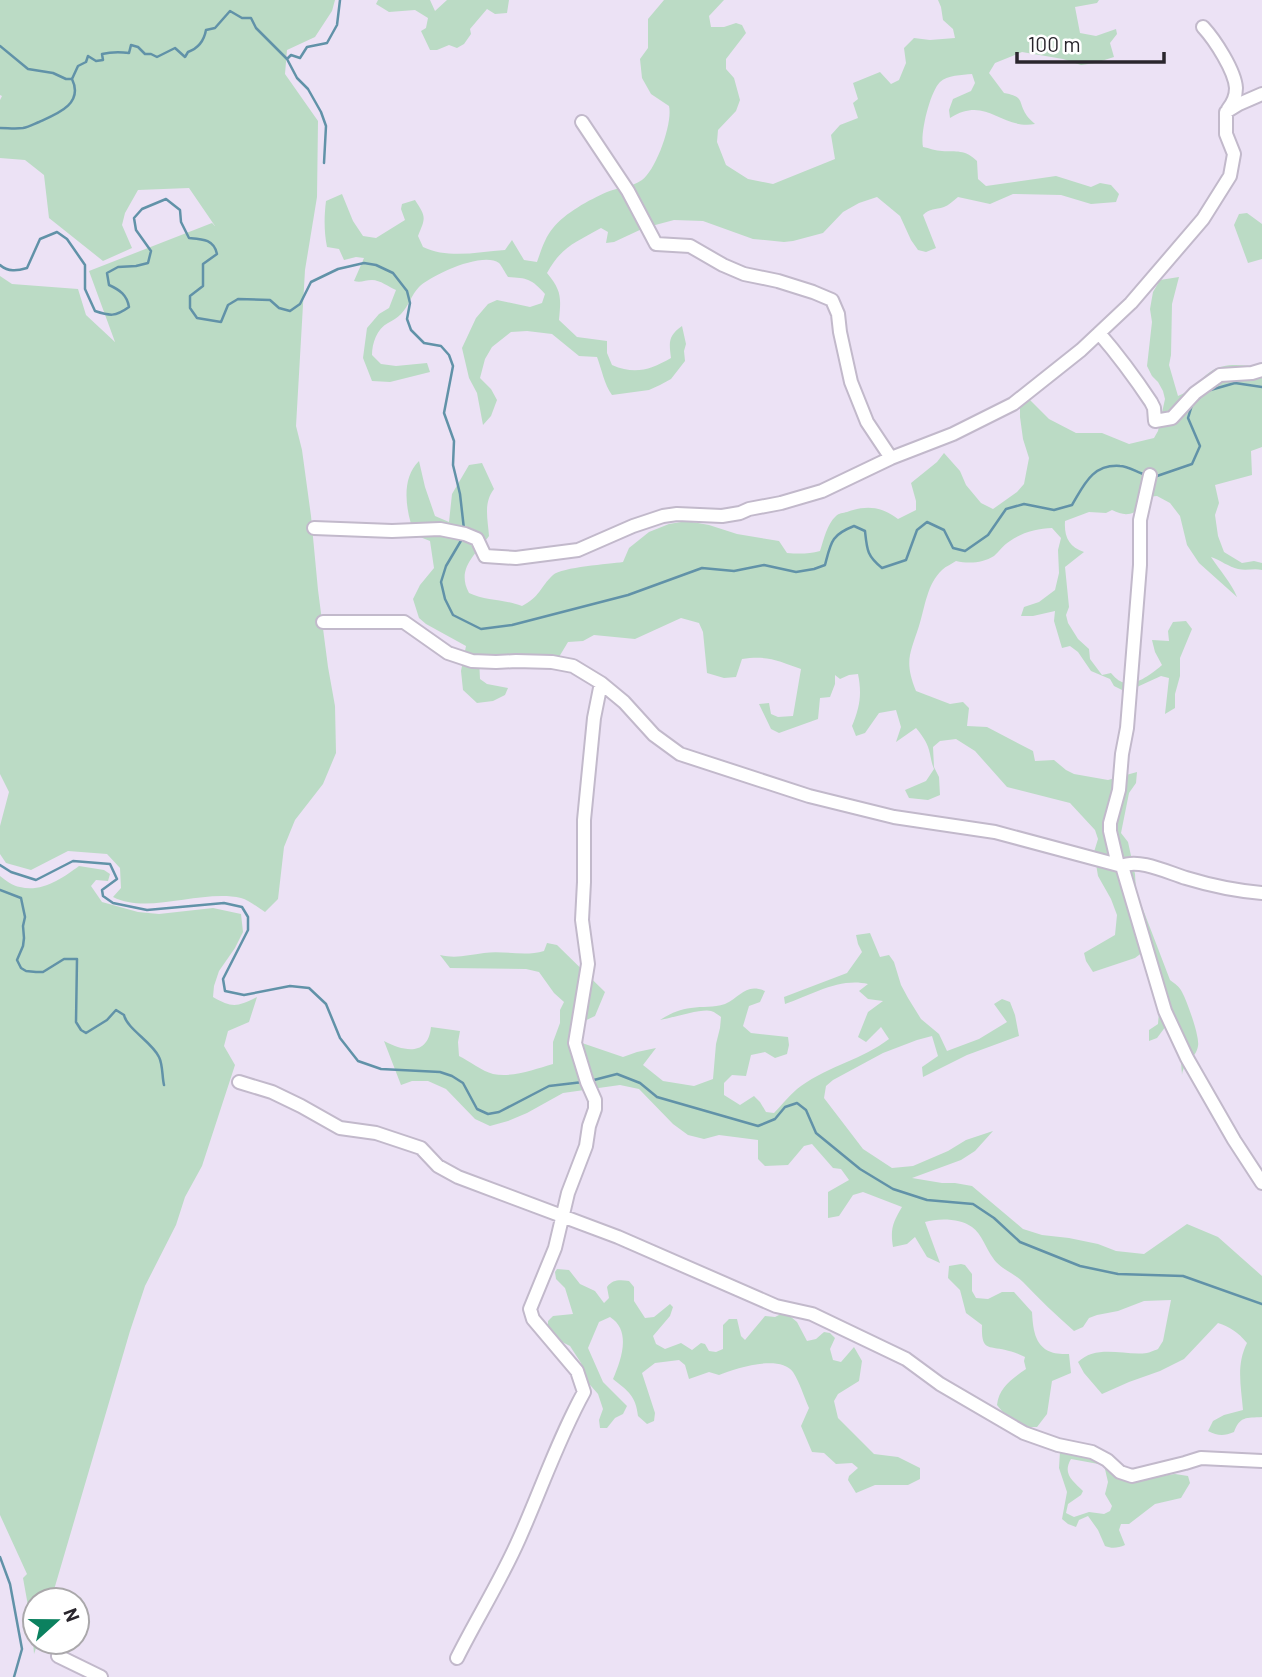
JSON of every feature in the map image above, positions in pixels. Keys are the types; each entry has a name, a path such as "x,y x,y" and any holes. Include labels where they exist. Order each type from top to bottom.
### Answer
{"street":[{"path":"314,528 392,531 440,528 477,539 485,556 516,558 578,550 663,516 722,516 822,491 891,458 954,434 1013,404 1081,349 1130,303 1203,219 1230,176 1234,154 1226,134 1226,113 1233,104 1236,85 1223,54 1203,27"},
{"path":"1226,113 1262,94"},
{"path":"582,121 628,191 656,244 690,246 744,274 778,281 832,300 838,314 851,382 867,422 891,458"},
{"path":"1099,332 1122,359 1151,402 1155,421 1172,418 1195,393 1220,375 1262,370"},
{"path":"1150,475 1140,520 1140,565 1128,728 1110,831 1166,1012 1201,1082 1262,1182"},
{"path":"323,622 404,622 448,653 472,661 552,662 573,666 601,683 624,702 654,735 680,754 809,796 894,817 995,832 1120,865 1128,863 1154,867 1187,878 1262,893"},
{"path":"457,1658 517,1543 557,1446 584,1392 578,1371 533,1319 530,1309 555,1248 568,1192 586,1146 595,1109 595,1100 575,1043 588,964 582,920 584,820 594,718 601,683"},
{"path":"239,1082 272,1092 340,1128 376,1133 421,1149 438,1166 458,1177 618,1237 776,1306 812,1314 906,1359 950,1390 1024,1433 1059,1445 1092,1452 1107,1460 1120,1472 1132,1476 1201,1458 1262,1461"},
{"path":"58,1656 101,1677"}],"green space":[{"path":"0,0 335,0 332,11 315,37 287,50 285,74 318,121 317,197 305,270 296,426 302,450 335,706 336,753 323,784 295,820 284,847 278,899 265,912 244,899 226,896 159,903 127,902 113,897 121,888 120,868 107,854 68,851 31,870 6,863 0,854 0,826 9,792 0,774 0,276 12,284 78,289 86,315 115,342 89,271 212,223 215,226 189,188 138,190 125,213 122,225 132,248 103,261 49,218 44,175 25,160 0,158"},
{"path":"378,0 430,0 435,11 447,0 509,0 507,13 495,14 487,9 470,29 471,34 464,44 457,48 449,45 430,50 421,31 426,28 428,18 415,10 389,12 376,4"},
{"path":"664,0 724,0 709,16 711,27 736,23 742,25 746,33 726,59 726,69 734,78 740,100 736,111 718,130 717,142 726,165 748,179 773,184 835,159 831,135 840,125 858,118 853,103 858,99 853,83 880,72 891,84 899,80 906,63 904,48 914,38 955,38 953,29 943,20 938,0 1099,0 1097,3 1075,7 1080,33 1096,36 1116,29 1117,34 1110,43 1114,57 1081,65 1022,52 995,63 989,73 1004,93 1018,98 1027,116 1035,124 1023,125 974,110 950,118 949,110 953,99 971,91 975,83 972,74 955,76 943,80 936,87 927,113 922,141 923,147 960,152 973,157 977,161 978,179 986,186 1056,176 1091,187 1100,183 1111,185 1119,194 1116,202 1091,204 1061,195 1013,194 990,204 958,197 946,206 930,210 923,215 936,248 926,252 918,250 900,216 877,197 843,212 823,233 793,241 753,239 703,221 674,220 606,243 608,232 601,228 564,251 547,273 559,295 559,320 577,337 607,341 607,353 612,365 628,370 649,368 671,358 670,340 682,326 686,344 685,361 671,379 649,390 612,395 597,357 579,356 552,334 511,332 492,347 485,359 480,378 497,400 491,416 483,425 477,393 469,378 462,348 476,318 488,304 497,300 530,307 542,303 545,294 529,280 508,277 499,263 481,260 445,271 425,282 416,290 401,314 384,326 376,337 372,355 381,364 396,366 427,363 430,372 390,382 372,381 363,358 367,328 379,314 389,308 396,290 375,280 354,281 364,258 344,260 339,249 327,247 326,201 342,194 353,221 363,236 376,238 405,220 402,204 415,200 424,217 418,236 423,247 443,253 474,253 505,250 512,240 524,260 537,262 548,236 564,217 600,195 642,180 658,157 666,134 669,106 651,94 642,78 640,59 648,48 648,19"},
{"path":"1247,213 1262,224 1262,259 1248,263 1234,225 1239,214"},
{"path":"1179,277 1172,304 1169,365 1178,396 1222,366 1262,367 1262,447 1251,451 1252,475 1215,485 1219,503 1215,515 1224,552 1242,563 1262,563 1262,570 1238,569 1211,557 1237,597 1199,563 1187,545 1180,516 1170,503 1157,496 1147,497 1132,513 1124,514 1112,510 1106,513 1089,512 1065,521 1067,537 1071,544 1084,552 1065,567 1069,607 1066,615 1068,623 1078,639 1089,649 1090,659 1102,675 1111,673 1125,683 1137,682 1162,665 1152,640 1169,641 1168,631 1173,622 1186,621 1192,629 1180,658 1175,708 1165,714 1169,678 1161,676 1126,692 1114,686 1110,679 1091,671 1078,652 1070,646 1062,648 1054,621 1055,611 1021,616 1024,607 1039,602 1055,590 1061,538 1052,528 1019,536 985,560 971,563 956,561 942,570 927,596 909,665 916,691 950,704 963,702 969,708 967,726 987,727 1033,751 1035,761 1054,760 1074,774 1108,780 1137,772 1136,783 1129,793 1121,833 1128,842 1136,891 1170,980 1181,990 1195,1027 1197,1050 1182,1075 1180,1048 1166,1026 1157,1038 1149,1041 1149,1030 1158,1024 1159,1012 1143,952 1135,958 1093,972 1086,961 1084,953 1115,935 1117,915 1098,876 1094,852 1098,839 1095,830 1070,803 1007,787 975,751 956,739 940,741 933,747 940,795 928,800 909,798 905,790 926,781 934,769 928,747 916,728 896,742 901,727 896,710 879,713 865,733 856,736 852,726 860,700 858,674 840,679 835,675 830,697 820,698 818,719 779,733 771,729 759,704 769,703 771,714 778,717 793,716 801,669 773,660 751,658 742,659 736,677 724,678 707,673 703,632 699,623 681,618 635,639 594,635 583,641 568,642 559,657 479,659 480,679 487,684 508,688 505,695 493,701 477,703 463,690 461,671 466,646 419,618 413,599 434,568 430,541 415,535 407,507 409,477 419,461 435,516 449,522 452,494 469,465 482,463 494,489 487,506 489,536 466,569 466,584 469,593 522,606 533,599 558,572 623,562 629,548 649,532 669,524 687,521 779,541 787,553 820,551 830,523 840,514 861,508 873,508 886,511 898,519 916,510 911,483 944,453 960,471 966,485 981,503 993,509 1017,492 1024,484 1029,458 1023,439 1020,404 1030,400 1049,419 1076,433 1102,433 1129,444 1154,438 1165,399 1147,366 1152,322 1150,309 1153,292 1160,280"},
{"path":"79,866 104,870 110,874 108,881 96,880 91,886 102,902 138,912 159,914 213,908 241,914 243,932 219,971 213,997 235,1005 257,997 249,1022 228,1031 224,1046 235,1065 202,1166 145,1286 55,1586 24,1586 23,1578 27,1574 0,1515 0,876 9,883 28,888 59,880"},
{"path":"870,933 880,957 889,955 894,962 908,998 921,1019 939,1034 947,1051 979,1039 1007,1022 994,1004 1002,999 1010,1002 1019,1036 967,1055 923,1077 922,1067 938,1056 932,1036 883,1053 833,1080 826,1086 824,1098 863,1149 892,1168 913,1166 966,1140 993,1131 975,1151 961,1160 912,1178 972,1186 1023,1229 1042,1235 1098,1244 1116,1251 1144,1254 1187,1224 1218,1237 1262,1276 1262,1417 1244,1419 1234,1432 1227,1434 1218,1435 1208,1431 1213,1421 1243,1410 1240,1368 1247,1343 1234,1330 1218,1323 1184,1359 1102,1394 1078,1362 1094,1353 1138,1354 1158,1349 1163,1341 1171,1300 1144,1301 1118,1311 1097,1315 1089,1318 1083,1327 1074,1331 1023,1282 996,1262 979,1234 967,1224 949,1220 925,1222 940,1263 927,1257 915,1237 907,1244 893,1247 893,1226 902,1207 863,1192 853,1195 839,1216 828,1218 828,1192 849,1180 841,1169 833,1168 812,1144 804,1146 788,1165 765,1166 758,1159 758,1140 719,1135 704,1139 688,1135 673,1124 639,1089 620,1085 563,1093 527,1113 490,1126 475,1119 446,1089 428,1081 412,1081 401,1085 384,1041 400,1048 414,1049 425,1043 431,1027 460,1031 459,1056 493,1074 516,1074 553,1064 553,1042 564,1002 539,972 526,969 450,968 440,955 457,957 491,952 536,953 544,951 547,943 557,945 605,992 595,1016 576,1025 582,1043 623,1057 656,1048 643,1065 663,1081 694,1086 713,1079 721,1017 707,1010 660,1020 683,1009 725,1004 748,990 765,991 760,1002 749,1006 743,1026 751,1033 788,1037 787,1054 775,1058 765,1052 751,1055 746,1076 732,1075 724,1083 724,1095 740,1105 754,1096 766,1112 774,1113 801,1086 889,1039 881,1027 866,1042 858,1037 868,1012 883,1001 868,999 859,991 868,984 857,982 836,985 785,1004 784,997 847,973 862,952 856,935"},
{"path":"961,1264 972,1274 972,1291 976,1298 988,1299 1002,1292 1014,1292 1032,1312 1036,1335 1041,1345 1053,1353 1069,1354 1071,1373 1052,1381 1047,1414 1037,1427 1014,1423 997,1405 1003,1388 1026,1369 1025,1357 985,1344 982,1325 966,1313 960,1290 948,1278 949,1266"},
{"path":"557,1269 569,1270 580,1284 595,1291 604,1303 609,1298 609,1284 629,1281 634,1287 634,1301 645,1318 654,1317 670,1304 673,1307 670,1316 653,1336 656,1344 665,1349 681,1343 692,1350 701,1343 705,1344 709,1351 716,1352 723,1349 723,1325 729,1319 737,1319 741,1336 745,1340 765,1316 775,1317 785,1312 797,1322 807,1341 816,1339 824,1332 830,1333 835,1338 830,1349 833,1360 841,1362 854,1347 862,1361 859,1381 838,1394 834,1401 838,1418 874,1454 898,1457 920,1468 920,1479 908,1485 875,1485 856,1493 848,1480 858,1468 852,1463 836,1464 824,1453 812,1452 801,1426 809,1408 793,1372 778,1364 758,1364 719,1375 709,1372 689,1379 685,1365 679,1360 655,1363 642,1373 655,1413 654,1421 647,1424 638,1416 630,1394 613,1379 623,1338 617,1323 610,1317 599,1322 588,1348 603,1382 627,1406 623,1414 615,1418 607,1428 600,1428 599,1420 603,1409 598,1394 584,1378 581,1363 570,1346 556,1339 548,1329 548,1321 553,1316 573,1314 565,1288 556,1279"},
{"path":"1069,1449 1087,1458 1101,1461 1115,1476 1126,1481 1175,1474 1188,1476 1190,1483 1181,1498 1155,1504 1129,1524 1121,1524 1119,1530 1125,1545 1108,1547 1088,1516 1079,1520 1076,1527 1062,1519 1067,1492 1059,1468 1060,1451","holes":["1071,1459 1104,1465 1108,1482 1105,1494 1112,1506 1110,1511 1104,1514 1089,1512 1074,1517 1066,1513 1068,1504 1083,1491 1068,1473"]}],"waterway":[{"path":"287,59 291,55 300,58 307,47 327,43 337,25 340,0"},
{"path":"0,128 27,127 67,107 74,95 72,79 78,66 86,62 88,56 96,61 103,60 102,54 129,53 131,45 138,47 145,54 157,57 175,48 185,57 200,44 206,30 215,28 230,11 242,18 251,18 256,28 287,59 297,78 308,89 326,126 324,163"},
{"path":"0,46 28,69 71,79"},
{"path":"0,265 13,270 27,268 40,239 57,232 67,239 85,265 85,289 95,311 109,315 120,313 129,307 127,299 109,285 107,273 118,267 148,263 151,251 136,230 134,218 142,209 166,199 180,210 181,222 189,238 210,243 217,254 203,264 203,286 190,296 190,308 197,318 221,322 228,305 238,299 270,300 279,308 290,311 300,304 311,282 338,269 364,263 393,273 407,291 410,303 407,319 411,330 424,343 441,346 449,355 453,366 444,413 454,441 453,465 464,529"},
{"path":"1207,391 1235,383 1262,387"},
{"path":"1153,475 1192,464 1200,446 1188,418 1192,405 1202,395"},
{"path":"462,539 446,566 441,582 453,615 481,629 512,625 628,595 702,568 734,571 764,565 796,572 814,569 825,565 836,536 854,526 865,531 869,552 882,568 906,560 917,530 927,522 944,530 953,548 965,551 988,535 1006,509 1024,504 1054,510 1072,505 1090,477 1102,468 1123,466 1146,475"},
{"path":"0,865 11,872 36,880 73,861 110,864 117,879 102,890 103,896 113,903 147,910 224,903 242,907 248,917 248,930 223,979 225,991 244,995 290,986 309,988 326,1004 340,1038 358,1061 381,1069 440,1072 452,1076 463,1083 477,1109 488,1114 499,1112 549,1086 583,1082"},
{"path":"0,890 21,898 25,917 23,946 17,960 21,968 43,972 64,959 77,959 76,1022 81,1030 86,1033 107,1020 116,1010 124,1015 130,1025 156,1051 164,1085"},
{"path":"590,1081 617,1074 640,1083 657,1097 758,1126 775,1119 785,1107 797,1103 806,1110 816,1133 860,1169 893,1189 927,1200 973,1204 994,1218 1020,1242 1080,1266 1118,1274 1183,1276 1262,1304"},
{"path":"0,1557 10,1584 22,1649 14,1677"}]}
